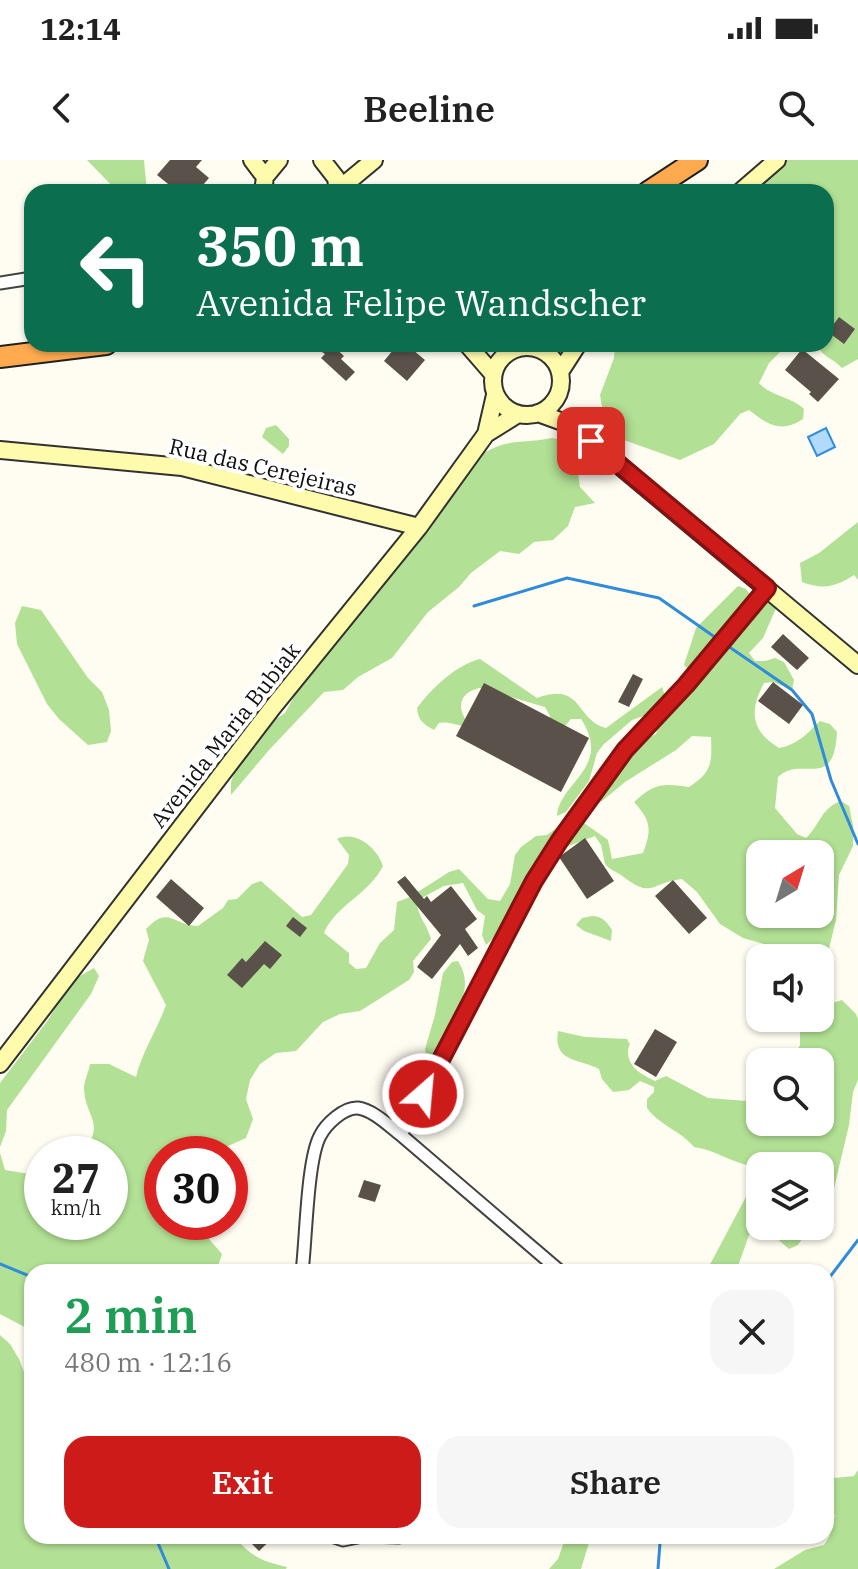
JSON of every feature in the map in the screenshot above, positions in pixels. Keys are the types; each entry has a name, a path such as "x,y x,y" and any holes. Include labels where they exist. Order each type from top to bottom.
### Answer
{"highway":[{"path":"660,184 697,160"},
{"path":"0,357 41,352"}],"street":[{"path":"252,160 264,184"},
{"path":"265,184 279,160"},
{"path":"322,160 337,184"},
{"path":"346,184 374,160"},
{"path":"749,184 777,160"},
{"path":"0,283 24,279"},
{"path":"474,352 493,374"},
{"path":"507,352 493,374 495,395 501,403 518,414 538,413 571,425 858,665"},
{"path":"538,413 555,401 559,392 560,372 556,362 544,352"},
{"path":"560,372 573,352"},
{"path":"559,392 571,425"},
{"name":"Avenida Maria Bubiak","path":"486,434 495,395"},
{"name":"Avenida Maria Bubiak","path":"0,1064 273,707 419,527 486,434 518,414"},
{"name":"Rua das Cerejeiras","path":"0,450 182,467 419,527"},
{"path":"401,1135 534,881 560,840 625,750 686,685 767,588"},
{"path":"303,1264 312,1169 320,1136 335,1118 348,1109 357,1108 401,1135 551,1264"}],"green space":[{"path":"87,160 144,160 146,184 110,184"},
{"path":"783,160 858,160 858,359 842,368 821,352 834,352 834,184 758,184"},
{"path":"614,352 780,352 769,363 759,383 804,409 803,419 787,426 774,425 749,410 740,414 714,444 680,460 607,434 600,395"},
{"path":"276,425 289,439 289,446 283,454 262,437 266,428"},
{"path":"552,438 574,447 580,487 595,503 575,507 568,526 553,540 534,542 519,554 500,551 471,573 428,612 392,658 358,677 343,690 324,692 231,795 231,782 238,763 252,751 273,721 285,713 311,666 477,457 507,444"},
{"path":"858,522 858,580 854,575 835,585 816,586 802,582 800,563 819,553"},
{"path":"738,586 746,589 752,597 747,605 738,608 710,651 690,672 684,665 696,628"},
{"path":"771,598 777,606 763,638 749,653 755,661 775,658 784,662 794,680 792,690 773,682 764,683 755,711 755,720 763,735 779,748 796,742 820,721 830,724 837,732 830,762 815,769 787,771 778,777 775,808 797,834 806,838 834,804 841,801 849,806 853,846 839,875 836,920 830,944 764,944 743,938 720,924 697,892 682,879 646,888 639,887 611,869 605,864 601,845 595,836 556,851 574,824 584,823 608,840 612,859 643,853 648,826 634,802 659,786 689,787 697,782 709,766 711,737 692,736 601,802 599,788 650,733 652,736 656,734 675,701 712,659 728,647 738,631 747,627 762,603"},
{"path":"22,606 41,610 88,678 102,692 109,710 111,731 107,742 88,745 47,704 17,644 15,623"},
{"path":"480,659 537,698 563,694 571,698 596,724 606,728 662,687 665,696 652,713 632,720 603,745 597,753 589,781 566,812 557,816 566,793 588,762 591,750 581,719 571,719 558,734 548,726 550,716 545,707 479,688 466,694 461,704 463,715 471,727 439,723 434,730 420,719 417,708 437,685 462,666"},
{"path":"565,826 503,929 486,945 482,935 485,916 477,910 463,883 444,886 416,901 431,939 413,961 414,972 409,980 360,1011 340,1014 323,1022 296,1051 276,1053 260,1064 250,1080 246,1099 253,1119 247,1136 144,1136 144,1240 210,1240 222,1254 219,1264 24,1264 24,1327 0,1314 0,1153 5,1170 24,1173 24,1240 128,1240 128,1136 92,1136 93,1120 84,1085 90,1064 109,1064 136,1077 166,1005 143,961 149,940 146,929 166,917 198,926 223,908 228,900 237,899 252,884 261,881 302,917 311,915 348,864 349,855 337,839 351,837 371,847 383,866 377,876 336,915 324,933 349,953 349,963 356,969 366,968 380,943 394,930 397,902 459,869 488,899 500,901 510,884 515,855 536,836 547,835"},
{"path":"592,916 608,924 612,930 611,941 576,925 582,918"},
{"path":"458,961 465,979 463,996 437,1053 432,1059 427,1059 425,1049 443,973 452,962"},
{"path":"94,968 99,976 91,994 7,1110 6,1131 0,1147 0,1083 48,1020 71,981"},
{"path":"842,1000 856,1014 858,1080 834,1189 834,1152 746,1152 746,1165 694,1147 647,1108 647,1099 654,1092 654,1087 640,1081 629,1090 613,1092 602,1079 599,1069 569,1058 559,1049 558,1031 585,1037 627,1039 633,1067 655,1081 666,1076 708,1098 746,1101 746,1136 834,1136 834,1048 798,1048 800,1032 834,1032 834,1002"},
{"path":"746,1197 747,1240 739,1264 710,1264"},
{"path":"778,1240 801,1240 798,1245 789,1249"},
{"path":"0,1335 10,1344 24,1372 24,1544 241,1544 267,1562 287,1567 286,1569 0,1569"},
{"path":"858,1470 858,1569 774,1569 805,1550 834,1544 834,1477 854,1476"},
{"path":"563,1544 589,1544 581,1569 549,1569 558,1559"}],"water":[{"path":"826,428 835,447 817,456 808,437"}],"building":[{"path":"170,160 202,160 196,167 209,178 204,184 168,184 157,175"},
{"path":"839,317 855,329 844,344 834,336 834,324"},
{"path":"322,352 340,352 344,356 341,359 355,372 346,381 321,358 325,354"},
{"path":"391,352 416,352 425,360 407,381 384,361"},
{"path":"800,352 806,352 839,379 818,402 785,370"},
{"path":"783,634 809,658 797,670 771,647"},
{"path":"633,674 643,679 629,707 618,702"},
{"path":"773,682 803,705 789,724 758,701"},
{"path":"484,683 589,738 561,792 456,736"},
{"path":"585,838 614,881 587,899 559,857"},
{"path":"405,876 424,899 427,896 431,902 451,886 477,919 465,929 478,948 468,956 460,944 432,979 417,967 441,935 397,882"},
{"path":"171,879 204,908 189,926 156,897"},
{"path":"673,880 707,918 689,934 655,896"},
{"path":"293,917 307,928 300,937 286,926"},
{"path":"265,941 282,955 270,969 264,964 242,988 227,975 242,958 246,962"},
{"path":"655,1029 677,1042 656,1077 634,1064"},
{"path":"364,1180 381,1185 375,1202 358,1197"},
{"path":"252,1544 266,1544 259,1551"}],"waterway":[{"path":"474,606 567,578 659,598 719,640"},
{"path":"725,644 792,690 812,714 831,780 858,844"},
{"path":"834,1272 858,1240"},
{"path":"0,1264 24,1274"},
{"path":"158,1544 169,1569"},
{"path":"658,1569 660,1544"}],"route":[{"path":"423,1094 534,881 560,840 625,750 686,685 767,588 591,441"}]}
